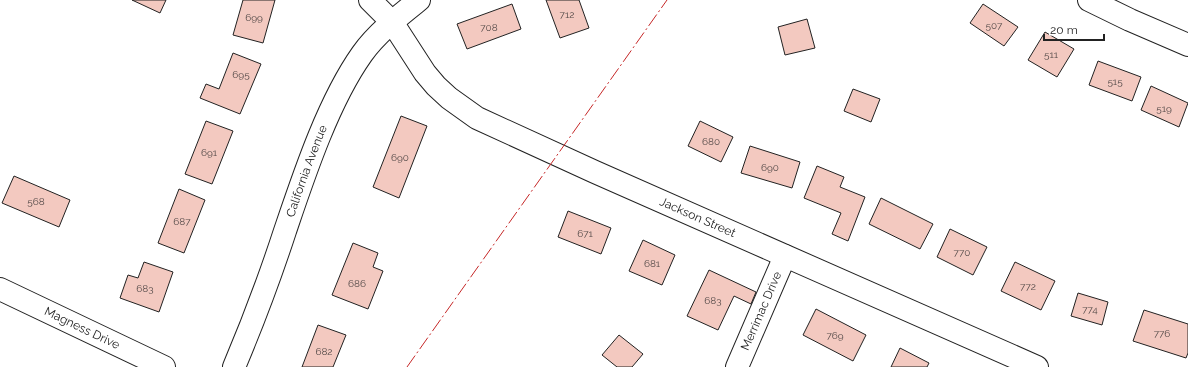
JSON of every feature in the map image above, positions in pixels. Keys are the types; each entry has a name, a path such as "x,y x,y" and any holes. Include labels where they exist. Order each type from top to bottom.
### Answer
{"street":[{"name":"Jackson Street","path":"370,0 392,22 425,73 436,86 449,98 477,118 1037,367"},
{"name":"California Avenue","path":"234,367 260,303 305,173 338,97 362,54 392,22 419,0"},
{"path":"1089,0 1130,20 1188,45"},
{"name":"Merrimac Drive","path":"737,367 785,256"},
{"name":"Magness Drive","path":"0,289 164,367"}],"building":[{"path":"132,0 166,0 160,13"},
{"path":"243,0 275,0 263,43 233,35"},
{"path":"546,0 579,0 589,28 560,38"},
{"path":"512,4 521,29 467,49 457,24"},
{"path":"983,4 1018,27 1004,46 970,23"},
{"path":"807,19 815,48 785,55 778,27"},
{"path":"1045,32 1074,49 1057,77 1028,60"},
{"path":"233,53 261,64 240,114 200,98 206,84 219,89"},
{"path":"1098,61 1141,77 1132,101 1089,85"},
{"path":"1151,86 1188,103 1179,127 1141,110"},
{"path":"853,89 880,99 871,122 844,111"},
{"path":"401,116 427,126 399,198 373,187"},
{"path":"206,121 233,131 212,184 185,174"},
{"path":"700,121 733,137 721,162 688,146"},
{"path":"750,146 800,162 792,188 741,173"},
{"path":"817,166 844,177 840,187 865,197 848,241 832,234 841,213 804,198"},
{"path":"14,176 70,200 59,227 2,203"},
{"path":"179,189 205,200 184,253 158,243"},
{"path":"881,198 933,224 920,249 869,224"},
{"path":"568,211 611,228 601,254 558,237"},
{"path":"950,229 987,247 973,275 937,257"},
{"path":"643,240 675,255 662,285 629,271"},
{"path":"353,243 378,253 373,267 383,271 368,309 332,295"},
{"path":"144,262 173,272 159,312 120,298 128,275 138,278"},
{"path":"1015,262 1055,281 1041,310 1001,291"},
{"path":"709,270 756,292 751,304 734,296 718,330 687,316"},
{"path":"1078,293 1108,302 1102,325 1071,316"},
{"path":"816,309 866,335 853,361 803,335"},
{"path":"1144,310 1188,324 1188,353 1186,358 1133,341"},
{"path":"318,325 346,335 333,367 302,367"},
{"path":"619,335 643,354 632,367 617,367 602,355"},
{"path":"900,348 929,363 927,367 891,367"}],"power":[{"path":"407,367 667,0"}]}
